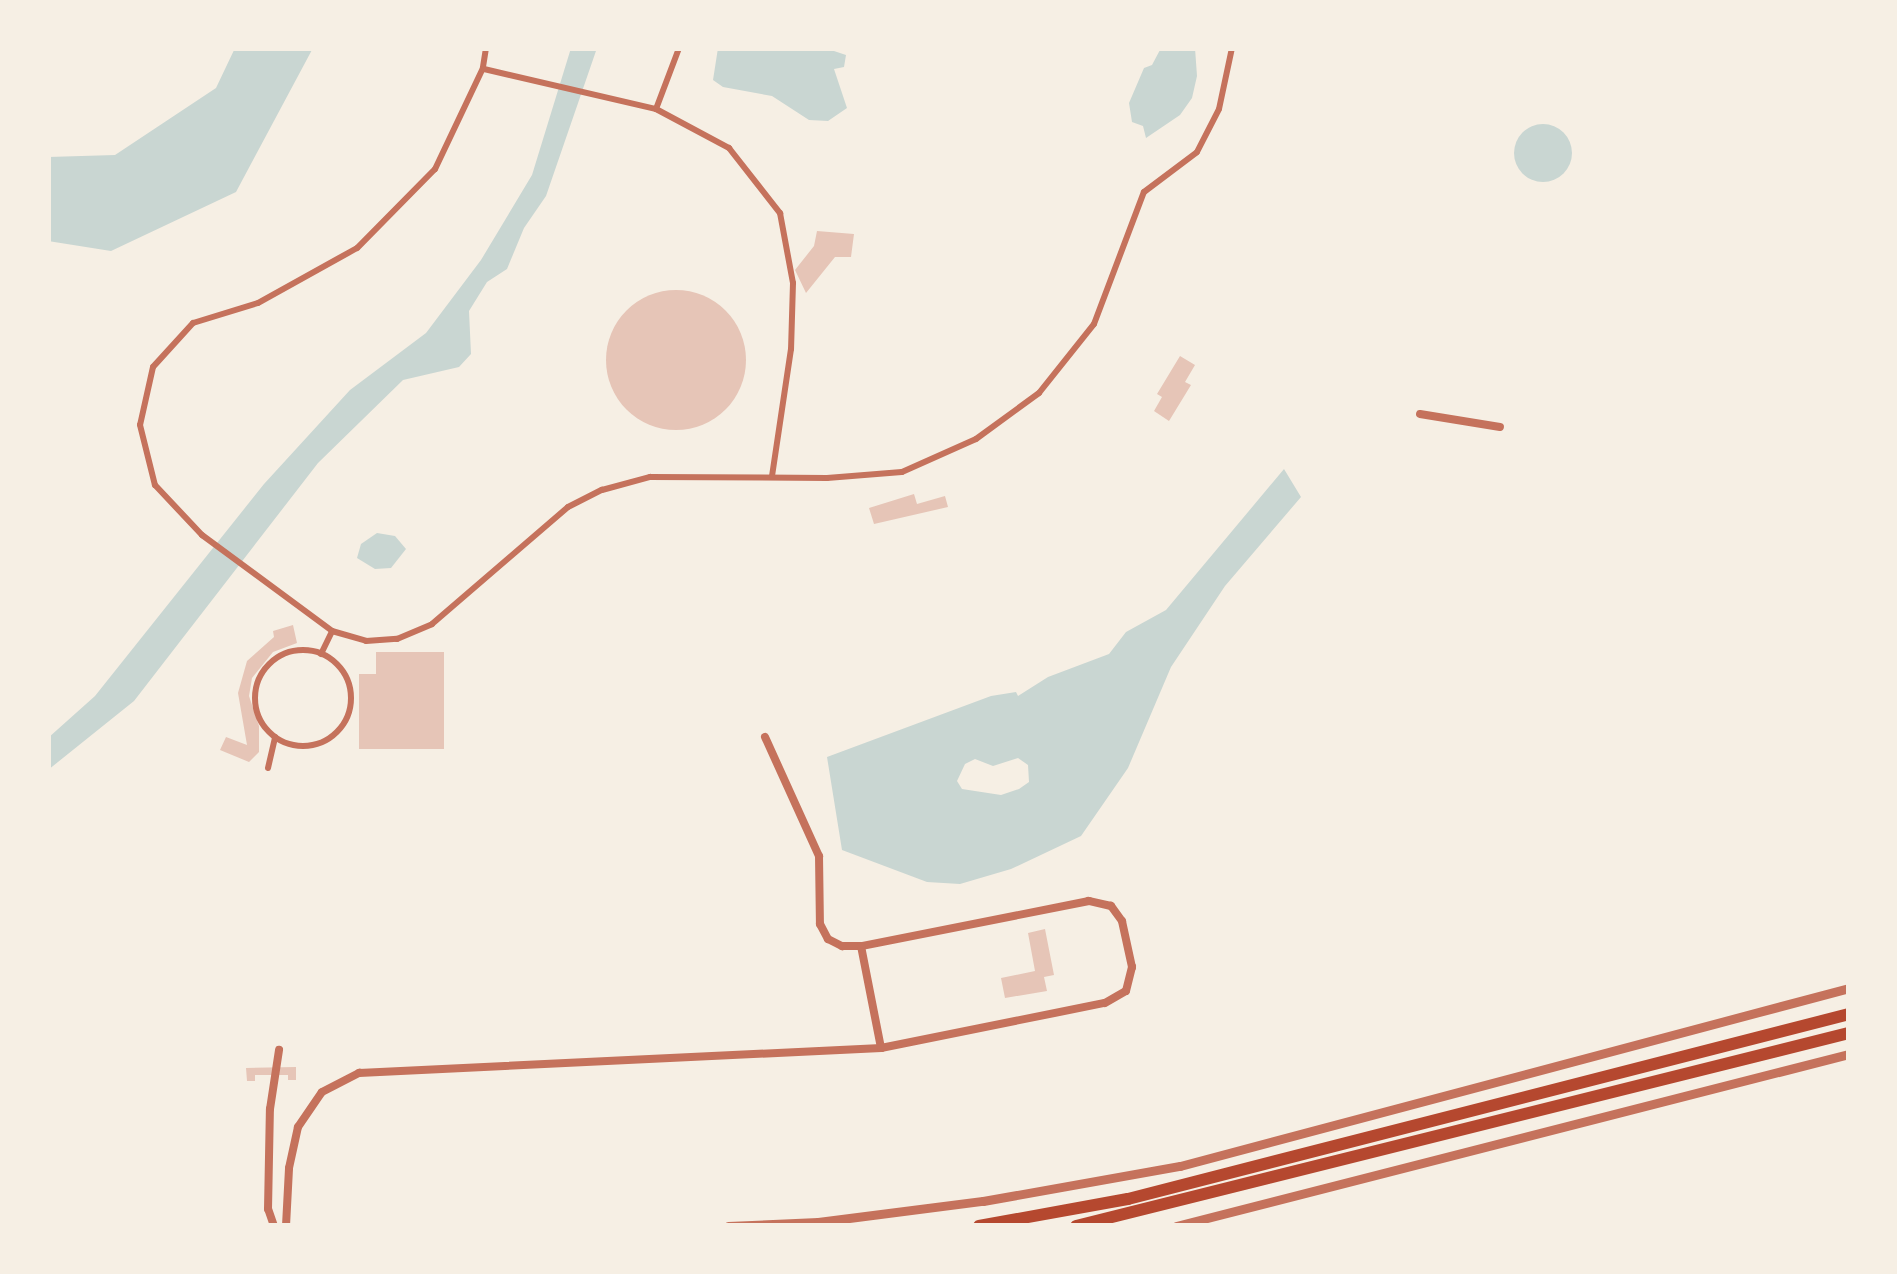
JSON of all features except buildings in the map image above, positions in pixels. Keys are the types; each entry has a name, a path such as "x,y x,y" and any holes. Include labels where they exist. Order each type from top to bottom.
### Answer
{"main road":[{"path":"979,1226 1128,1199 1849,1014"},
{"path":"1076,1226 1849,1034"}],"street":[{"path":"485,48 482,68 435,169 357,248 258,303 193,323 153,367 140,425 155,485 202,535 332,631 366,641 398,639 432,623 568,507 602,490 650,477 902,472 976,440 1039,393 1094,324 1144,192 1197,152 1220,109 1232,48"},
{"path":"656,109 667,67 679,48"},
{"path":"482,68 656,109 729,148 779,213 793,283 791,349 772,476"},
{"path":"1420,414 1500,427"},
{"path":"321,654 332,631"},
{"path":"268,768 275,737 256,708 260,676 282,654 321,654 340,668 348,682 348,713 341,727 316,744 275,737"},
{"path":"286,1226 289,1168 298,1127 322,1092 359,1073 880,1048 1105,1003 1126,991 1132,967 1123,921 1111,906 1089,901 861,946 842,946 828,939 820,925 819,856 765,737"},
{"path":"861,946 880,1048"},
{"path":"728,1226 818,1222 959,1204 1180,1166 1849,988"},
{"path":"274,1226 268,1209 270,1109 279,1051"},
{"path":"1176,1226 1849,1054"}],"shaded area":[{"path":"235,48 313,48 236,192 111,251 48,241 48,157 115,155 216,88"},
{"path":"571,48 597,48 546,196 524,228 507,269 487,282 469,311 471,354 459,367 403,380 318,463 134,701 48,770 48,738 95,696 264,484 350,390 426,333 481,260 532,175"},
{"path":"718,48 825,48 846,55 844,67 834,69 847,108 828,121 809,120 772,96 723,87 713,80"},
{"path":"1161,48 1195,48 1197,76 1192,98 1180,115 1146,138 1143,126 1132,122 1129,103 1144,68 1152,65"},
{"path":"1543,124 1564,132 1572,153 1564,174 1543,182 1522,174 1514,153 1522,132"},
{"path":"1284,469 1301,497 1225,586 1171,667 1128,768 1081,836 1011,869 960,884 927,882 842,850 827,757 991,696 1016,692 1018,696 1048,677 1109,654 1126,632 1166,610","holes":["1018,758 1028,765 1029,782 1001,795 962,789 957,781 965,764 975,759 993,766"]},
{"path":"377,533 395,536 406,549 391,568 375,569 357,558 361,544"}]}
